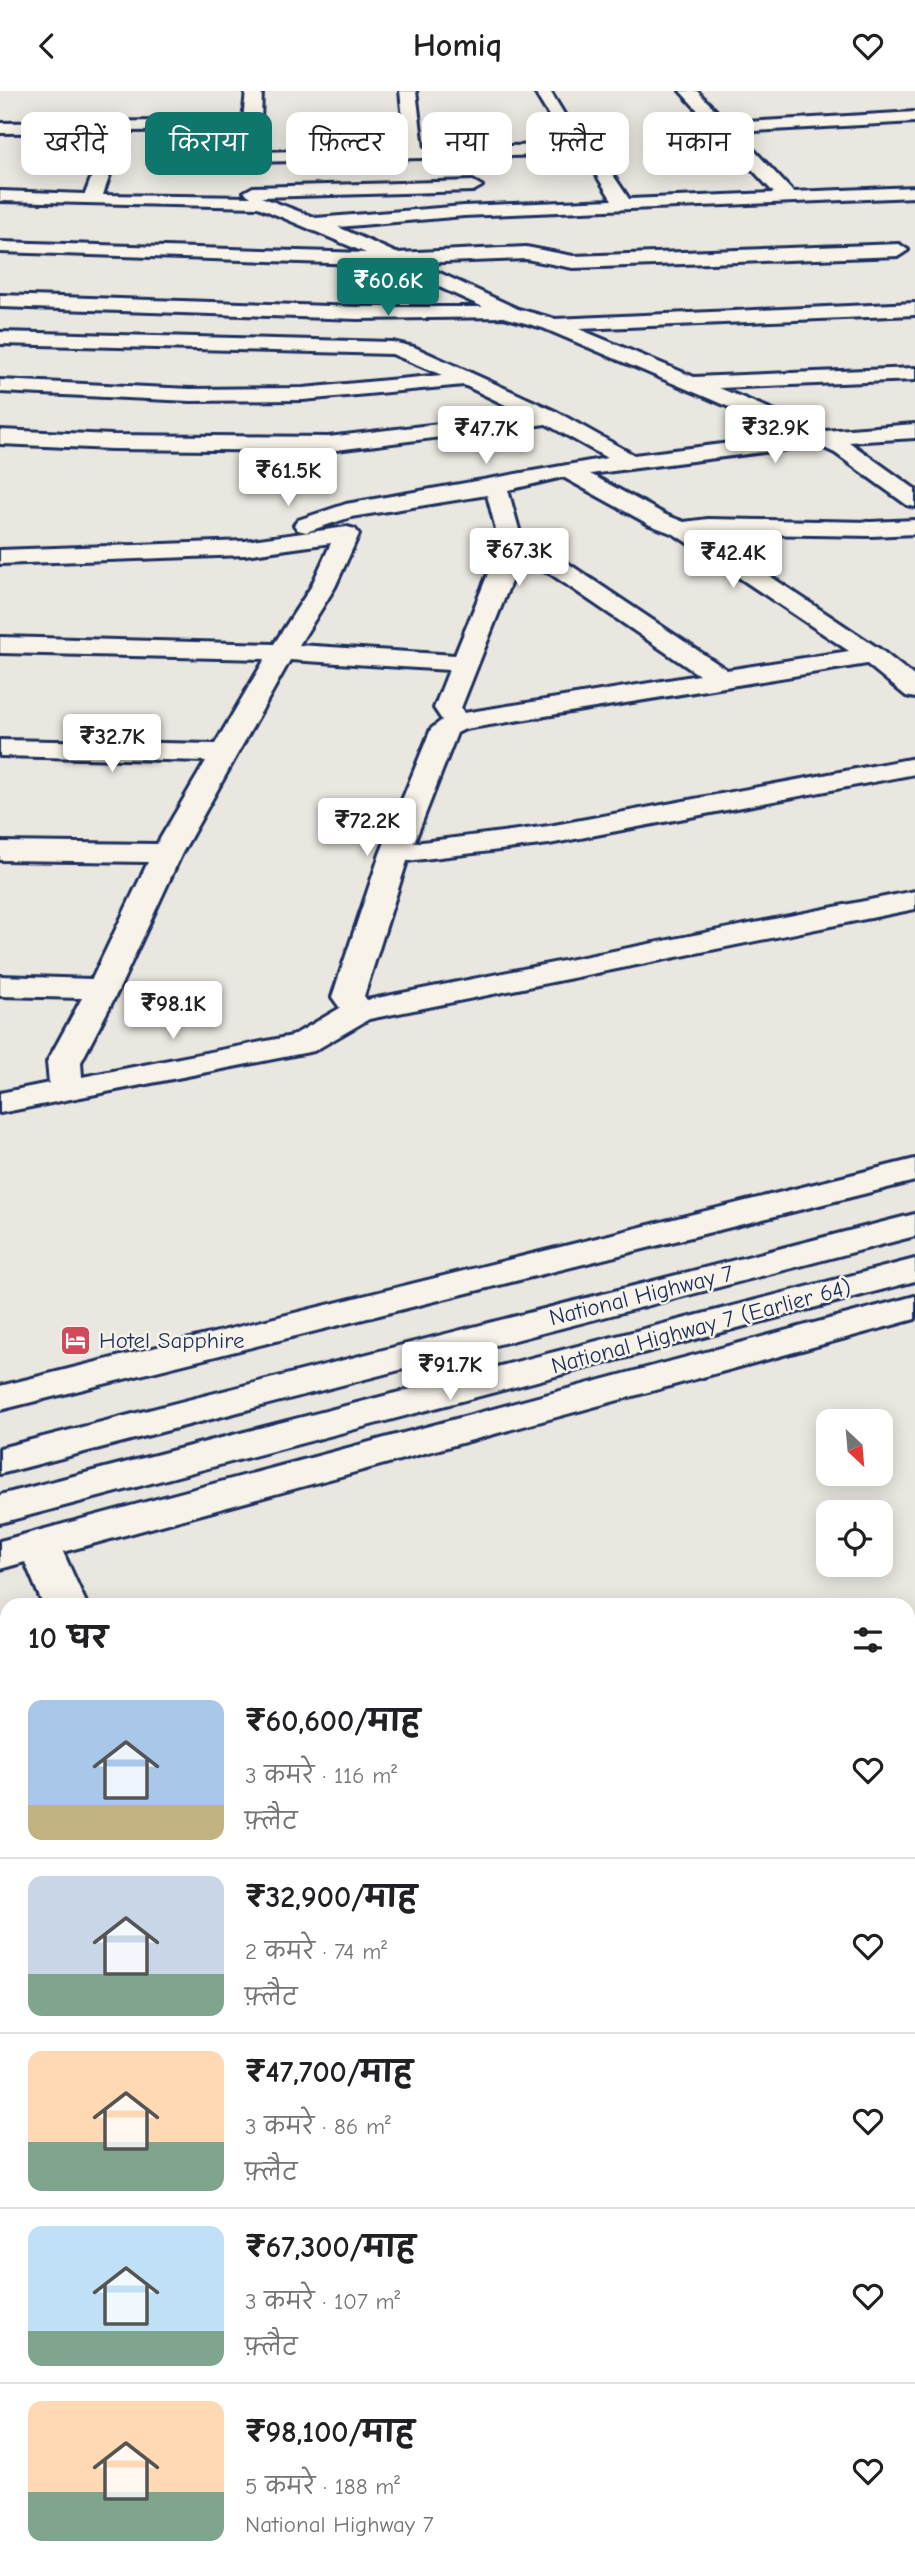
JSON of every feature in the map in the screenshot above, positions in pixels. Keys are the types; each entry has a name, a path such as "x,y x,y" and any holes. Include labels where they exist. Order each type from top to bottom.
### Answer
{"main road":[{"path":"252,112 254,91"},
{"path":"408,91 415,152"},
{"path":"542,91 555,112"},
{"path":"688,91 708,112"},
{"path":"754,126 915,117"},
{"path":"894,118 915,132"},
{"path":"0,128 21,128"},
{"path":"272,156 526,150"},
{"path":"754,160 787,196"},
{"path":"92,199 101,175"},
{"path":"254,175 256,197"},
{"path":"604,175 623,203"},
{"path":"0,196 92,199 256,197 490,185"},
{"path":"314,223 464,211 915,192"},
{"path":"853,195 869,216"},
{"path":"256,197 511,313 550,324 821,437 843,448 915,500"},
{"path":"0,247 390,259 526,253 554,261 612,262 892,243 915,269"},
{"path":"0,301 358,313 511,313"},
{"path":"550,324 915,309"},
{"path":"358,313 375,335 392,348"},
{"path":"0,338 392,348 407,351 549,417 631,462"},
{"path":"687,382 915,374"},
{"path":"0,386 190,395 303,394 464,379"},
{"path":"0,437 113,442 328,444 549,417"},
{"path":"245,548 346,511 492,487 566,470 821,437 915,431"},
{"path":"566,470 658,520 681,529 872,655 915,690"},
{"path":"492,487 500,495 514,555"},
{"path":"681,529 708,526 871,529 915,527"},
{"path":"0,557 245,548 346,534 324,587 282,652 167,853 103,989 64,1062 67,1090"},
{"path":"457,722 447,708 504,564 514,555"},
{"path":"514,555 557,567 724,680"},
{"path":"0,645 282,652 466,663"},
{"path":"359,1011 348,997 395,854 445,729 457,722 872,655"},
{"path":"0,748 225,753"},
{"path":"395,854 549,835 915,766"},
{"path":"0,851 167,853"},
{"path":"0,1103 302,1044 359,1011 915,900"},
{"path":"0,986 103,989"},
{"path":"0,1398 915,1170"},
{"name":"National Highway 7","path":"0,1461 915,1224"},
{"name":"National Highway 7 (Earlier 64)","path":"0,1509 915,1270"},
{"path":"59,1598 19,1550 915,1307"}],"place":[{"name":"Hotel Sapphire","path":"76,1340"}]}
